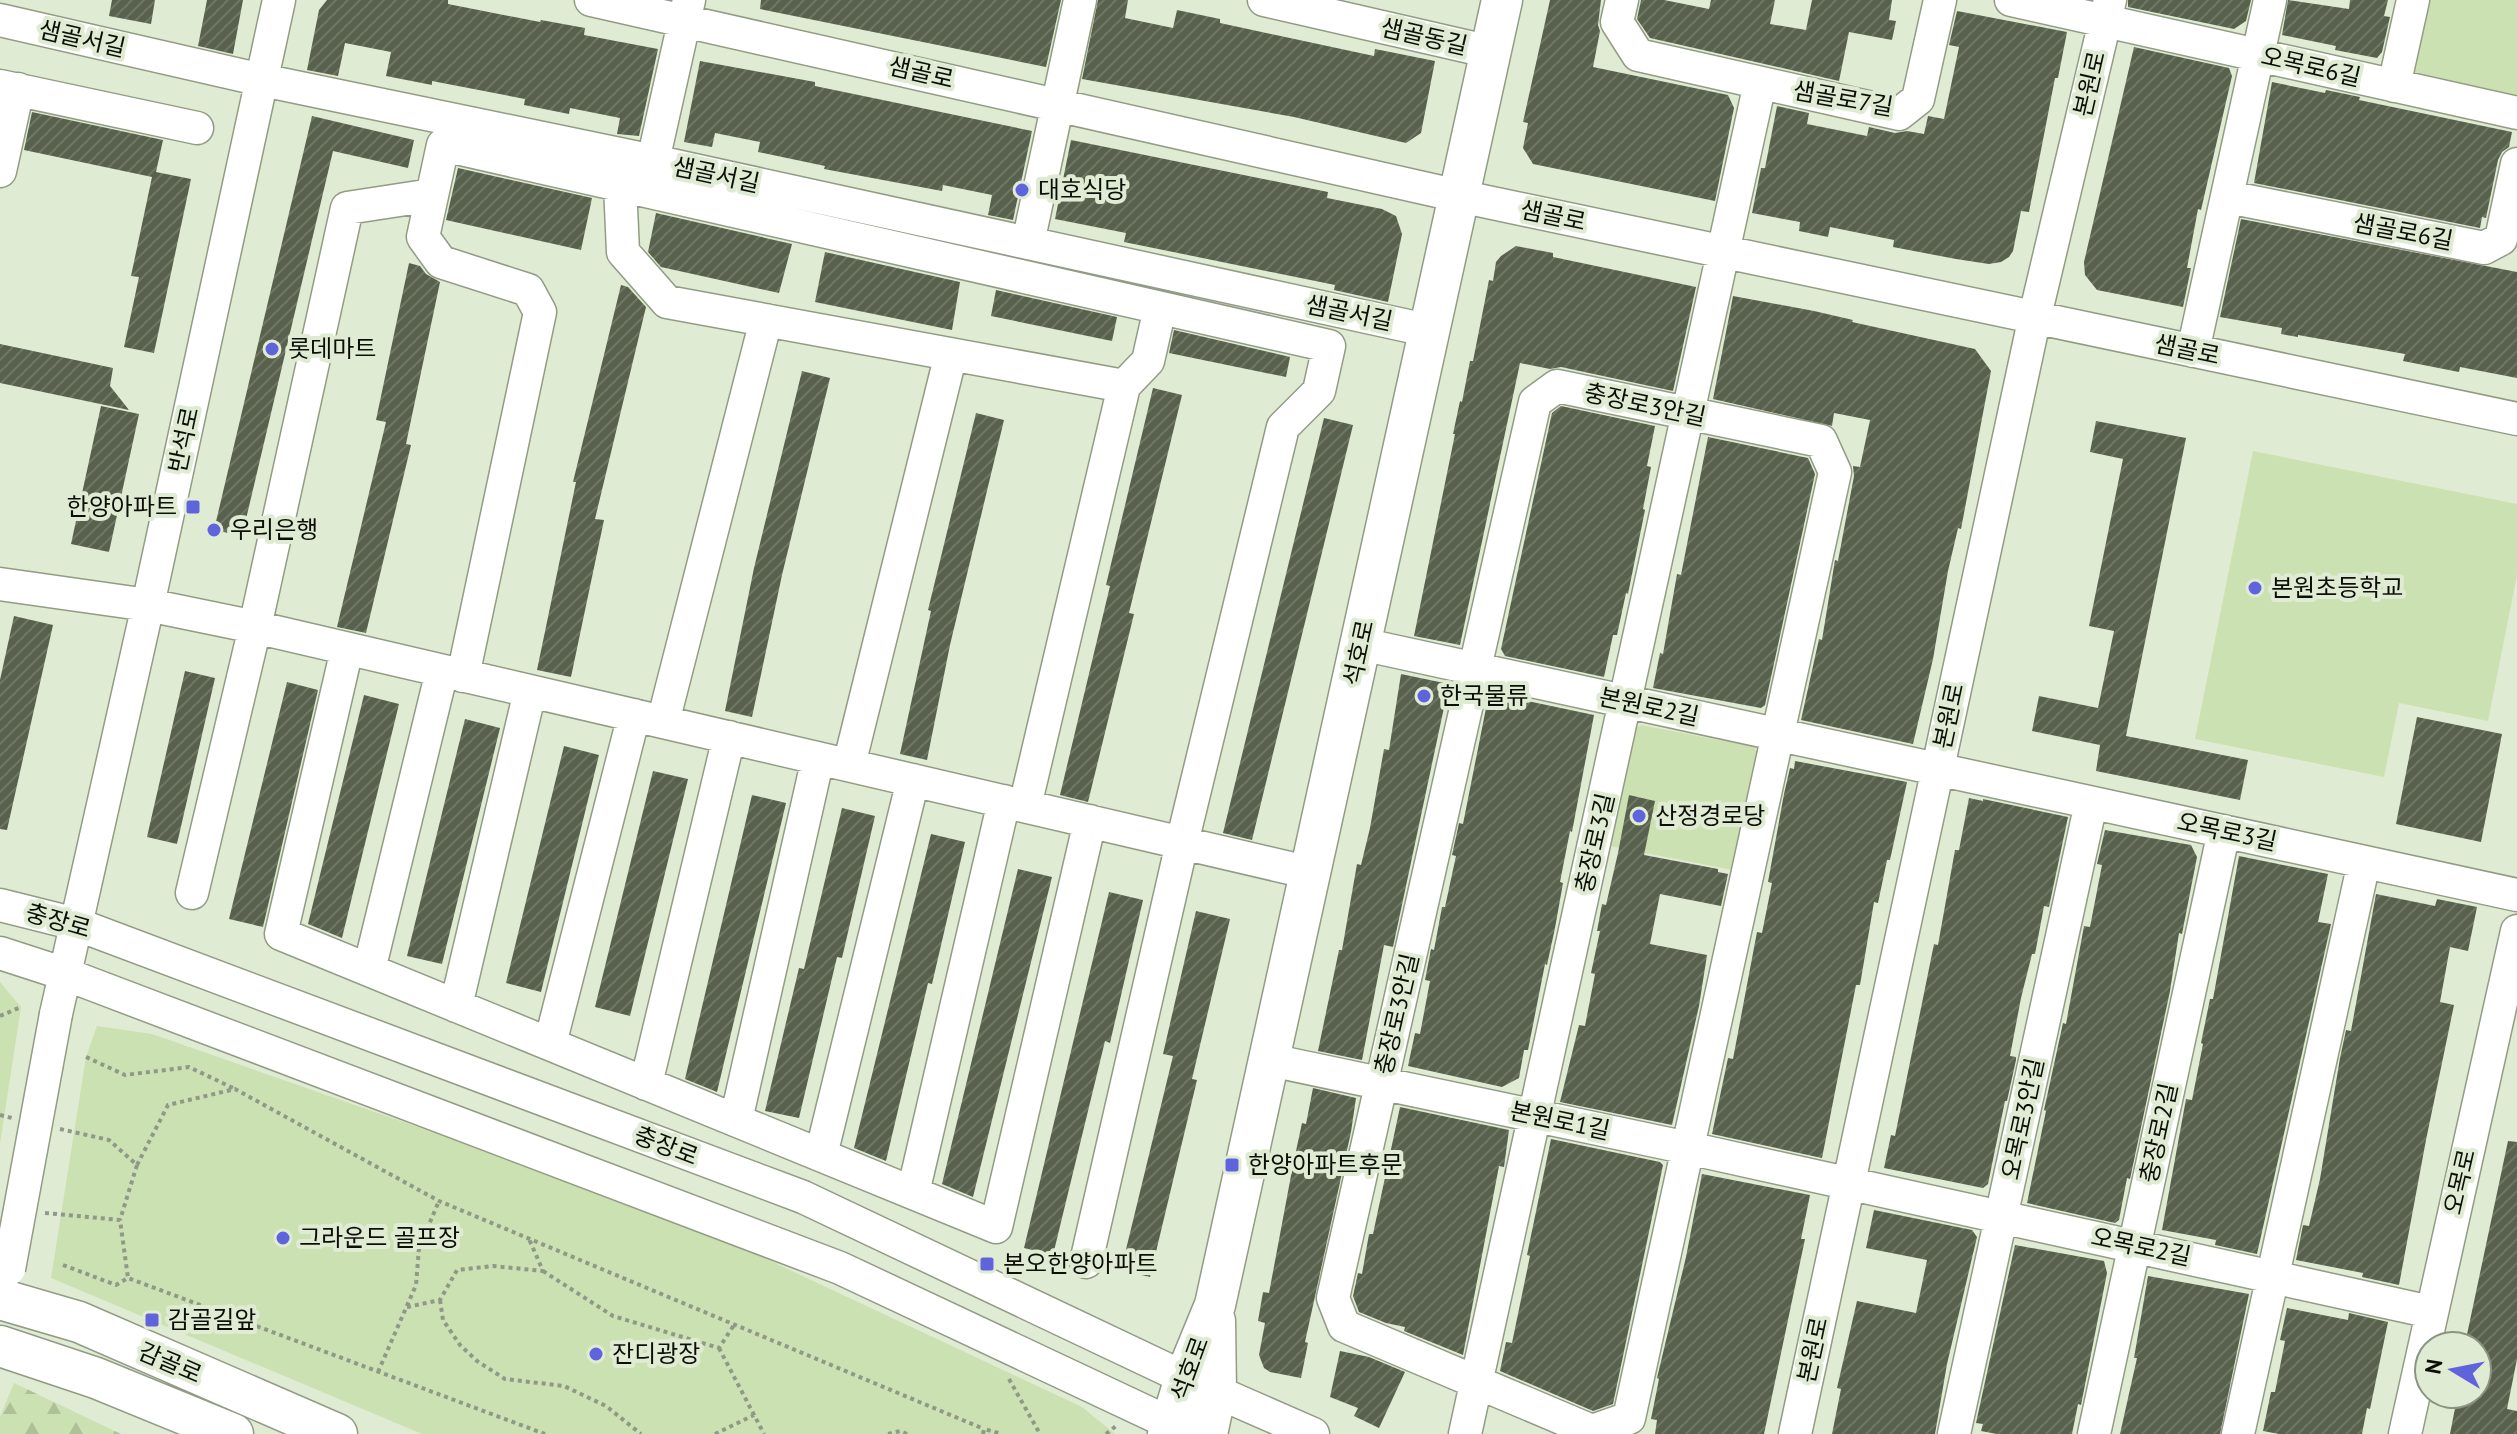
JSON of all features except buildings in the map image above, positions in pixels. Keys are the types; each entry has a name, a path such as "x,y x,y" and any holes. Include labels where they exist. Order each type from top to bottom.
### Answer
{"main road":[{"name":"석호로","path":"1185,1431 1200,1385 1502,0"},
{"name":"감골로","path":"6,1290 337,1434"},
{"name":"감골로","path":"1,1351 96,1378 233,1434"}],"street":[{"name":"반석로","path":"1,1351 6,1290 56,1014 279,0"},
{"name":"샘골로","path":"591,0 686,10 1059,104 1459,196 2517,419"},
{"path":"1028,243 1080,0"},
{"name":"샘골동길","path":"1264,0 1491,52"},
{"name":"샘골로7길","path":"1622,0 1617,22 1638,55 1899,114 1918,99 1940,0"},
{"name":"오목로6길","path":"2011,0 2108,10 2258,55 2517,113"},
{"path":"2193,351 2270,0"},
{"path":"2394,86 2413,0"},
{"path":"653,161 686,10"},
{"name":"본원로","path":"1795,1434 2035,316 2108,10"},
{"name":"샘골서길","path":"0,20 262,80 653,161 1431,331"},
{"name":"샘골로7길","path":"1723,252 1760,83"},
{"path":"0,171 9,88 197,128"},
{"path":"369,970 452,673 540,312 528,290 441,262 423,237 443,145 1329,346 1319,391 1283,427 1182,843 1086,1262"},
{"name":"샘골로6길","path":"2228,197 2484,248 2501,239 2517,164"},
{"path":"620,185 623,252 667,302 1124,386"},
{"path":"192,893 255,627 347,208 432,195"},
{"name":"충장로3길","path":"1465,1434 1723,252"},
{"path":"913,1193 1124,386 1148,361 1160,308"},
{"path":"550,1044 766,320"},
{"path":"849,765 951,354"},
{"name":"충장로3안길","path":"1557,386 1821,441 1835,472 1629,1418 1592,1431 1344,1326 1333,1298 1475,671 1535,402 1557,386"},
{"path":"0,584 148,605 255,627 1311,873"},
{"name":"본원로2길","path":"1361,644 1938,770"},
{"path":"347,649 281,934 996,1227 1090,821"},
{"path":"456,1006 530,691"},
{"path":"646,1084 729,737"},
{"path":"736,1120 818,758"},
{"name":"오목로3길","path":"1938,770 2517,895"},
{"path":"821,1155 913,780"},
{"name":"오목로3안길","path":"1954,1434 2091,803"},
{"name":"충장로2길","path":"2094,1434 2224,831"},
{"path":"2238,1434 2364,862"},
{"name":"충장로","path":"0,905 76,924 803,1197 1200,1385 1313,1434"},
{"name":"오목로","path":"2405,1434 2431,1312 2506,1033 2517,931"},
{"name":"충장로","path":"0,953 65,974 840,1268 1185,1431"},
{"name":"본원로1길","path":"1270,1060 1850,1183"},
{"name":"오목로2길","path":"1850,1183 2431,1312"}],"path":[{"path":"0,1016 21,1007"},
{"path":"86,1057 125,1075 189,1067 439,1201 984,1432 1002,1434"},
{"path":"128,1278 120,1220 137,1165 168,1105 235,1089"},
{"path":"0,1115 14,1118"},
{"path":"55,1128 109,1140 137,1165"},
{"path":"378,1372 416,1285 419,1248 439,1201"},
{"path":"42,1213 120,1220"},
{"path":"529,1238 543,1271"},
{"path":"63,1265 116,1285 128,1278"},
{"path":"641,1434 606,1406 564,1386 505,1379 477,1361 460,1345 443,1320 440,1300 457,1270 493,1266 543,1271 613,1316 719,1348 764,1434"},
{"path":"128,1278 545,1434"},
{"path":"407,1307 440,1300"},
{"path":"719,1348 734,1324"},
{"path":"1009,1379 1040,1434"},
{"path":"715,1434 754,1415"},
{"path":"888,1434 900,1431 907,1434"}],"green space":[{"path":"2426,0 2517,0 2517,98 2418,79 2412,70"},
{"path":"2253,451 2517,504 2517,575 2488,721 2399,703 2384,777 2195,739"},
{"path":"1641,725 1754,747 1760,757 1738,871 1609,846 1632,731"},
{"path":"0,982 21,1007 0,1144"},
{"path":"97,1026 152,1034 681,1219 1082,1407 1115,1434 422,1434 51,1278 86,1057"},
{"path":"14,1383 121,1434 0,1434 0,1417"}],"place":[{"name":"대호식당","path":"1022,190"},
{"name":"롯데마트","path":"272,349"},
{"name":"한양아파트","path":"193,507"},
{"name":"우리은행","path":"214,530"},
{"name":"본원초등학교","path":"2255,588"},
{"name":"한국물류","path":"1424,696"},
{"name":"산정경로당","path":"1639,816"},
{"name":"한양아파트후문","path":"1232,1165"},
{"name":"그라운드 골프장","path":"283,1238"},
{"name":"본오한양아파트","path":"987,1264"},
{"name":"감골길앞","path":"152,1320"},
{"name":"잔디광장","path":"596,1354"}]}
